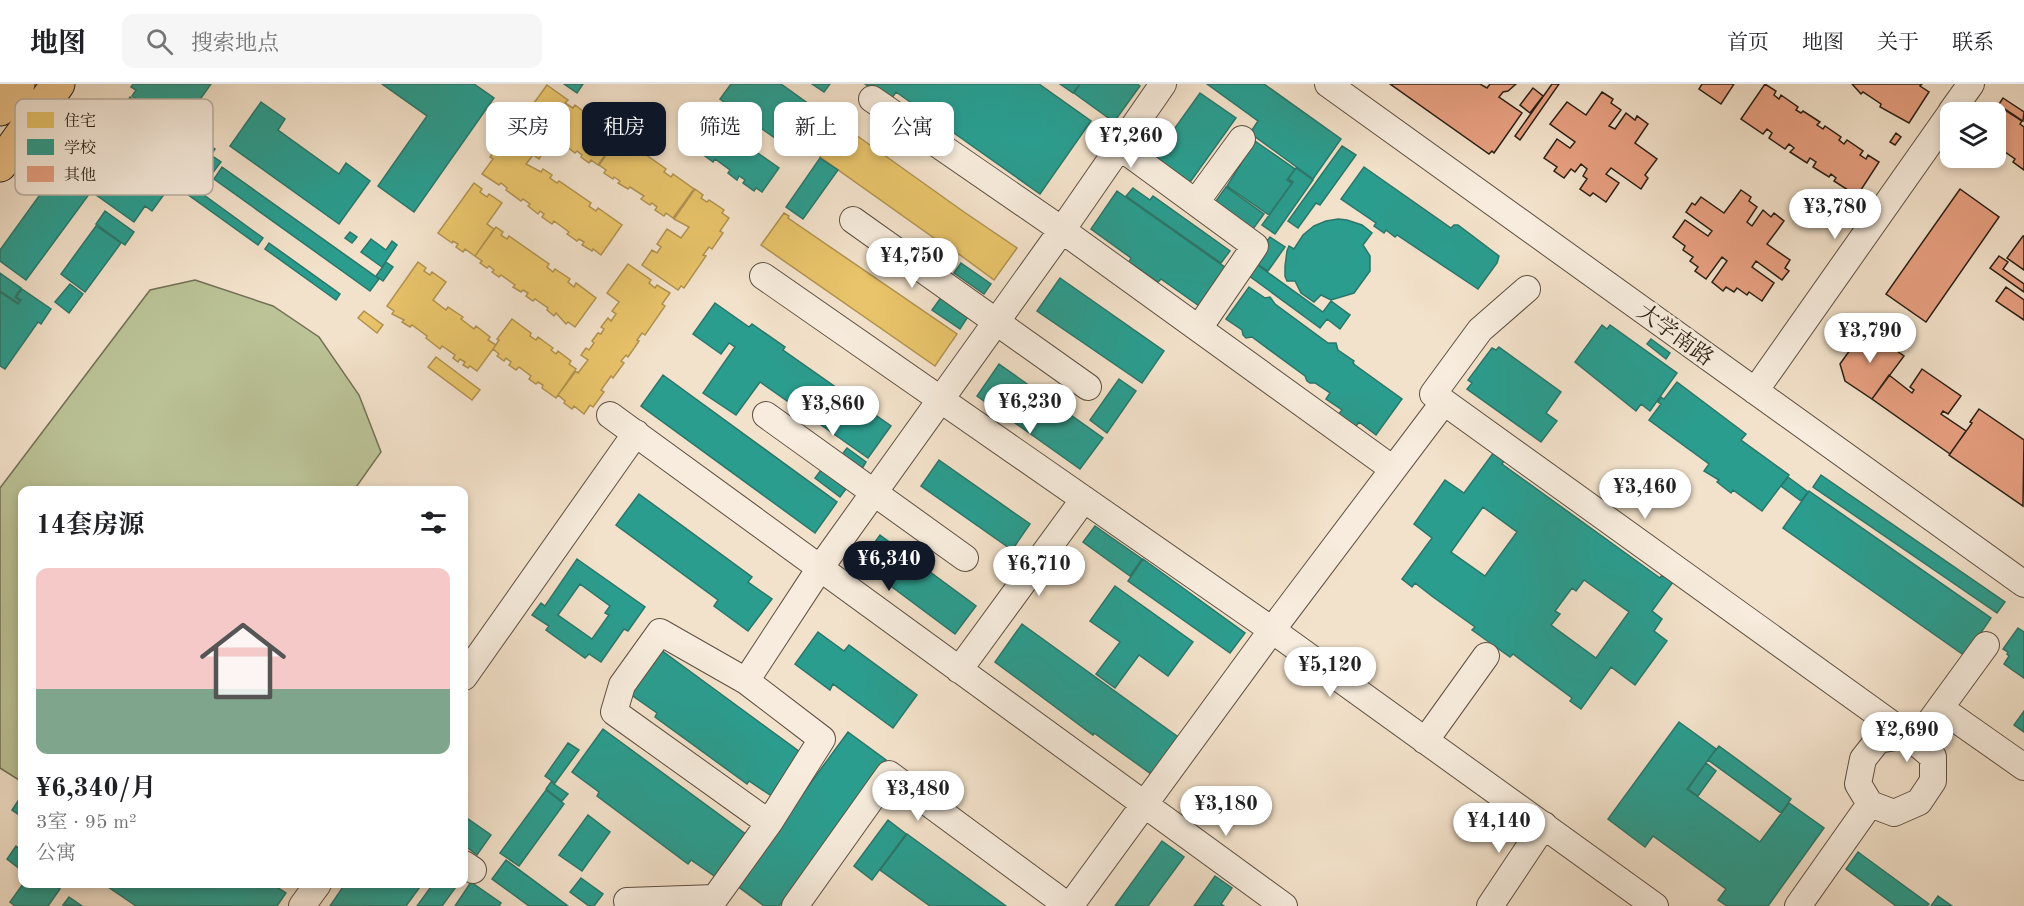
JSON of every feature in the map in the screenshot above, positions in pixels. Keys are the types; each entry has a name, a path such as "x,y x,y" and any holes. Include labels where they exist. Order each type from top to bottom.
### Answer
{"main road":[{"path":"0,109 18,84"},
{"path":"47,99 58,84"},
{"path":"0,165 15,144"}],"street":[{"path":"747,681 820,568 997,322 1163,84"},
{"name":"大学南路","path":"1328,84 2024,585"},
{"path":"1958,102 1971,84"},
{"path":"873,99 1062,230 1393,469"},
{"path":"1755,391 1940,127"},
{"path":"1196,202 1242,139"},
{"path":"1120,147 1255,246 1199,328"},
{"path":"853,220 1088,387"},
{"path":"763,276 1272,630 1655,906"},
{"path":"1527,289 1480,330 1433,394 1912,738 1933,757 1933,781 1919,802 1894,813 1870,804 1858,784 1863,759 1878,740 1912,738 1941,708 1986,645"},
{"path":"795,906 889,774 1069,906 1272,630 1444,402"},
{"path":"610,415 1284,906"},
{"path":"766,416 965,558"},
{"path":"468,671 636,434"},
{"path":"959,670 1084,499"},
{"path":"627,901 715,898 769,823 822,739 747,681 660,632 622,685 614,712 769,823"},
{"path":"1425,741 1486,656"},
{"path":"1941,708 2023,765"},
{"path":"1798,906 1870,804"},
{"path":"1490,906 1544,825"},
{"path":"302,906 315,888"}],"green space":[{"path":"195,280 273,306 319,337 359,395 381,452 357,486 18,486 18,779 0,768 0,488 150,290"}],"building: 住宅":[{"path":"547,85 568,100 566,102 535,102"},
{"path":"575,105 582,110 582,155 577,151 575,153 570,149 570,106 573,108"},
{"path":"858,136 870,145 870,156 885,156 1017,248 994,280 820,157 858,156"},
{"path":"582,155 605,156 598,165 591,160 589,163 581,157"},
{"path":"532,156 526,164 541,172 543,169 552,175 550,178 557,183 559,181 591,203 589,206 596,211 598,208 622,225 601,255 593,249 592,251 582,245 584,242 579,239 577,241 567,234 569,232 554,221 552,224 542,217 544,214 540,211 538,214 528,206 530,204 523,199 521,201 506,190 507,188 501,183 499,185 482,174 493,159 490,157"},
{"path":"605,156 648,156 666,169 664,172 671,177 673,174 694,189 673,218 666,213 664,216 655,210 657,207 652,203 650,205 641,199 644,196 618,183 620,181 604,173 606,170 599,165"},
{"path":"474,183 487,197 489,194 502,203 487,224 494,229 475,256 465,249 463,252 456,247 458,244 453,241 452,243 438,233"},
{"path":"695,189 703,195 701,198 707,202 709,200 724,210 722,213 729,218 720,231 723,233 712,249 709,247 703,255 706,256 684,288 681,286 678,290 642,265 652,250 657,253 661,247 657,244 667,229 681,238 689,227 674,219"},
{"path":"784,213 789,216 788,218 957,334 935,366 761,245"},
{"path":"496,227 503,232 501,235 507,239 509,236 549,264 547,267 553,272 555,269 570,279 568,282 574,287 576,283 596,298 575,327 568,322 566,324 556,313 554,316 547,310 548,308 526,296 528,293 513,287 515,285 501,275 499,277 492,272 494,270 489,266 487,268 480,263 482,261 475,256"},
{"path":"418,262 426,268 424,271 430,275 432,272 446,282 433,300 446,310 448,307 463,317 461,319 474,329 476,326 490,337 488,340 496,345 477,371 470,366 468,368 463,365 465,362 460,359 458,362 453,358 455,355 442,346 440,349 412,325 410,327 402,322 404,320 392,314 394,311 387,306"},
{"path":"628,264 651,280 649,283 655,288 657,285 670,293 662,304 665,306 645,335 642,333 628,357 626,355 621,361 624,363 601,390 604,392 593,407 590,405 584,414 574,406 572,409 558,395 576,371 578,373 588,360 581,355 586,348 589,350 598,333 601,334 604,329 601,327 608,318 611,321 616,314 612,311 619,302 607,293"},
{"path":"364,311 383,325 377,333 358,318"},
{"path":"512,319 531,333 530,336 536,340 538,337 553,348 551,350 556,354 558,351 571,361 569,364 576,369 556,398 542,388 543,385 538,382 536,384 529,379 531,376 519,367 516,370 509,365 511,362 506,358 504,361 497,356 499,354 493,349 499,340 497,339"},
{"path":"436,357 480,390 472,400 428,367"}],"building: 学校":[{"path":"133,84 211,84 200,99 136,99 132,96 136,90 131,87"},
{"path":"382,84 474,84 494,98 491,102 486,102 486,109 414,212 378,186 427,116"},
{"path":"564,84 583,84 577,93"},
{"path":"731,84 781,84 806,102 774,102 774,137 762,129 762,102 724,102 720,99"},
{"path":"812,84 830,84 824,92"},
{"path":"865,84 1039,84 1091,121 1040,194 954,133 954,102 910,102 896,92 890,101"},
{"path":"1060,84 1080,84 1073,93"},
{"path":"1080,84 1137,84 1140,86 1114,122 1074,93"},
{"path":"1207,84 1264,84 1341,139 1313,179 1250,133 1258,121"},
{"path":"1200,93 1236,118 1188,185 1152,160"},
{"path":"261,102 285,119 278,130 339,174 346,163 370,181 339,224 230,146"},
{"path":"1255,141 1295,169 1287,180 1292,183 1269,215 1227,186"},
{"path":"1342,146 1356,155 1320,205 1316,203 1298,228 1288,221"},
{"path":"213,156 221,162 213,172"},
{"path":"705,156 762,156 779,168 762,192 756,188 754,191 743,183 745,180 739,176 737,180 728,173 730,170 715,159 713,162"},
{"path":"820,158 838,170 803,219 786,207"},
{"path":"222,167 379,279 370,291 214,179"},
{"path":"1364,167 1451,228 1458,225 1499,256 1497,263 1478,289 1397,235 1395,237 1386,230 1384,233 1374,226 1376,223 1341,199"},
{"path":"1296,168 1313,180 1275,234 1262,225 1293,182 1288,179"},
{"path":"1226,187 1264,214 1250,233 1213,205"},
{"path":"1133,188 1150,200 1153,196 1230,251 1221,263 1126,196"},
{"path":"1117,191 1229,270 1202,308 1161,279 1158,282 1129,262 1131,258 1091,229"},
{"path":"40,195 89,195 26,280 0,261 0,250"},
{"path":"96,195 164,195 152,211 145,206 134,222"},
{"path":"189,195 204,195 263,238 258,245"},
{"path":"105,211 134,232 125,245 96,224"},
{"path":"1338,219 1362,225 1372,233 1363,245 1370,256 1370,271 1354,293 1331,300 1321,295 1314,302 1301,293 1295,281 1287,281 1285,266 1287,251 1289,246 1294,249 1303,235 1314,226"},
{"path":"96,226 121,243 85,292 61,274"},
{"path":"350,232 357,237 352,243 345,238"},
{"path":"1270,237 1285,247 1268,271 1257,264 1260,250"},
{"path":"371,239 386,250 392,241 397,245 382,267 361,252"},
{"path":"269,243 340,294 336,300 265,249"},
{"path":"386,262 393,267 383,281 376,276"},
{"path":"961,263 991,284 984,294 954,273"},
{"path":"1256,264 1323,312 1331,301 1350,315 1340,329 1327,319 1320,328 1248,275"},
{"path":"0,273 21,288 15,297 20,301 18,303 0,291"},
{"path":"1060,278 1164,351 1142,383 1037,311"},
{"path":"70,284 83,294 69,313 55,302"},
{"path":"1249,287 1265,298 1270,297 1275,304 1328,343 1336,343 1338,350 1354,361 1355,365 1402,399 1376,435 1359,422 1351,433 1334,420 1342,410 1326,399 1330,393 1315,383 1307,381 1305,376 1252,337 1246,338 1242,330 1226,319"},
{"path":"22,289 51,309 41,324 38,322 5,369 0,366 0,292 18,304 21,300 16,297"},
{"path":"942,296 969,315 960,329 932,310"},
{"path":"715,303 749,327 752,324 785,347 783,350 891,426 868,458 760,382 736,415 703,393 735,347 729,343 721,354 693,334"},
{"path":"1602,325 1607,329 1610,325 1677,373 1650,411 1641,404 1636,411 1575,362"},
{"path":"1651,339 1670,353 1666,359 1647,344"},
{"path":"1499,347 1561,392 1546,413 1557,421 1541,442 1467,389 1472,383 1468,380 1492,348 1496,350"},
{"path":"999,364 1103,438 1080,469 977,396"},
{"path":"663,375 837,502 815,533 641,406"},
{"path":"1119,379 1136,391 1107,433 1090,420"},
{"path":"1677,382 1746,434 1741,440 1789,475 1762,511 1733,490 1731,493 1717,482 1719,480 1704,471 1709,464 1649,420 1661,404 1658,402 1661,397 1664,399"},
{"path":"847,448 866,462 860,472 841,456"},
{"path":"1494,452 1505,459 1502,464 1660,578 1662,575 1673,582 1652,611 1662,619 1654,631 1667,641 1635,685 1611,667 1581,709 1570,701 1572,698 1513,654 1510,657 1472,630 1475,627 1415,583 1412,587 1402,579 1432,538 1414,524 1445,480 1464,493","holes":["1483,507 1517,532 1485,576 1451,552","1584,580 1629,612 1596,658 1551,625 1560,614 1555,611 1572,588 1576,591"]},
{"path":"939,460 1030,524 1012,550 921,486"},
{"path":"821,470 846,489 840,497 815,478"},
{"path":"1821,475 2005,602 1997,613 1813,487"},
{"path":"1788,477 1808,492 1801,501 1781,486"},
{"path":"1809,491 1991,618 1965,656 1783,528"},
{"path":"639,494 752,577 748,582 772,599 748,631 714,606 718,600 616,525"},
{"path":"1095,526 1142,559 1130,576 1083,542"},
{"path":"880,535 976,606 955,634 860,563"},
{"path":"577,559 645,607 628,631 624,629 601,662 589,654 585,658 546,630 549,626 532,615 541,603 545,606","holes":["580,584 610,606 605,613 609,615 592,639 558,615"]},
{"path":"1143,559 1245,633 1230,653 1128,581"},
{"path":"1115,586 1193,642 1168,676 1139,655 1115,688 1096,674 1120,642 1090,621"},
{"path":"1022,624 1185,742 1158,779 1094,733 1093,735 995,662"},
{"path":"2018,628 2024,632 2024,678 2004,664 2009,656 2008,652 2003,649"},
{"path":"818,632 844,651 849,645 917,695 893,728 833,684 830,690 795,664"},
{"path":"661,650 804,755 773,797 749,781 747,784 655,717 657,713 630,694"},
{"path":"2024,711 2024,732 2014,725"},
{"path":"1679,722 1716,749 1687,789 1760,842 1789,803 1824,828 1768,906 1727,906 1718,900 1726,889 1653,836 1645,847 1608,819"},
{"path":"603,729 751,838 720,880 691,860 688,864 597,796 599,792 572,772"},
{"path":"848,732 886,760 779,906 764,906 736,885"},
{"path":"568,743 579,750 555,783 545,776"},
{"path":"1719,746 1791,799 1781,813 1708,760"},
{"path":"1706,763 1716,771 1698,796 1688,789"},
{"path":"551,782 568,794 562,801 546,789"},
{"path":"546,790 564,804 519,866 500,853"},
{"path":"18,801 18,814 12,810"},
{"path":"588,815 610,832 582,871 559,855"},
{"path":"468,819 491,835 477,855 468,848"},
{"path":"888,820 906,834 872,880 854,866"},
{"path":"907,834 1006,906 930,906 880,870"},
{"path":"1162,841 1184,857 1148,906 1115,906"},
{"path":"16,846 18,848 18,868 7,859"},
{"path":"1858,852 1929,904 1927,906 1896,906 1846,869"},
{"path":"506,860 568,906 529,906 492,879"},
{"path":"1215,876 1232,888 1221,904 1224,906 1194,906"},
{"path":"581,878 603,894 594,906 589,906 570,892"},
{"path":"471,882 501,903 499,906 455,906"},
{"path":"20,888 60,889 48,906 15,906 10,902"},
{"path":"109,888 278,888 286,893 277,906 136,906"},
{"path":"342,888 419,888 406,906 330,906"},
{"path":"430,888 455,888 442,906 417,906"},
{"path":"1938,896 1952,906 1931,906"},
{"path":"69,897 82,906 63,905"}],"building: 其他":[{"path":"1390,84 1480,84 1487,88 1490,84 1516,84 1499,97 1522,113 1494,153 1492,151 1489,154"},
{"path":"1552,84 1559,84 1520,140 1515,136"},
{"path":"1702,84 1734,84 1721,104 1699,89"},
{"path":"1765,84 1776,91 1774,95 1779,99 1781,95 1798,107 1796,110 1801,113 1803,111 1820,122 1817,125 1823,129 1825,126 1841,137 1839,140 1844,144 1847,140 1863,151 1860,155 1866,159 1868,155 1879,162 1857,196 1834,181 1836,178 1831,174 1829,177 1813,167 1816,162 1810,158 1807,163 1790,152 1794,148 1789,144 1785,149 1769,138 1772,133 1767,129 1763,134 1741,119"},
{"path":"1852,84 1922,84 1920,86 1929,92 1909,123 1880,107 1881,104 1863,92 1861,94"},
{"path":"1533,88 1543,96 1530,113 1520,105"},
{"path":"1602,92 1613,99 1611,103 1621,110 1609,126 1615,129 1626,113 1635,120 1637,116 1648,124 1635,143 1657,159 1645,175 1648,178 1641,189 1611,168 1606,174 1619,183 1606,202 1593,193 1590,196 1580,189 1587,179 1583,176 1587,169 1581,164 1575,172 1571,169 1564,178 1554,171 1557,167 1544,158 1557,139 1570,148 1575,142 1550,124 1567,102 1586,115"},
{"path":"2003,98 2024,112 2023,121 2006,110 2006,102 2000,102"},
{"path":"2006,111 2022,121 2020,124 2024,127 2024,170 2013,162 2015,159 2006,153"},
{"path":"1896,133 1901,137 1895,145 1890,142"},
{"path":"1960,189 1999,217 1926,322 1886,294"},
{"path":"1741,190 1751,197 1749,201 1757,207 1747,222 1752,226 1763,210 1771,217 1774,213 1784,221 1767,244 1790,260 1785,268 1789,271 1782,280 1756,261 1752,267 1774,283 1762,301 1749,292 1747,295 1737,288 1734,292 1726,287 1723,291 1712,282 1727,261 1722,257 1706,279 1695,271 1698,267 1690,261 1693,257 1683,250 1685,246 1673,237 1685,220 1708,236 1712,231 1686,212 1692,203 1695,205 1701,197 1724,213"},
{"path":"1835,201 1848,207 1849,210 1844,217 1830,207"},
{"path":"2024,236 2024,270 2007,258"},
{"path":"1999,256 2008,262 2003,269 2024,284 2024,292 1990,268"},
{"path":"2006,287 2024,300 2024,320 1996,301"},
{"path":"1865,329 1904,356 1872,399 1845,381 1840,364"},
{"path":"1922,369 1961,396 1948,414 1943,411 1941,414 1966,431 1950,454 1872,399 1889,375 1912,393 1914,390 1910,387"},
{"path":"1979,409 2024,440 2023,506 1949,455"}]}
